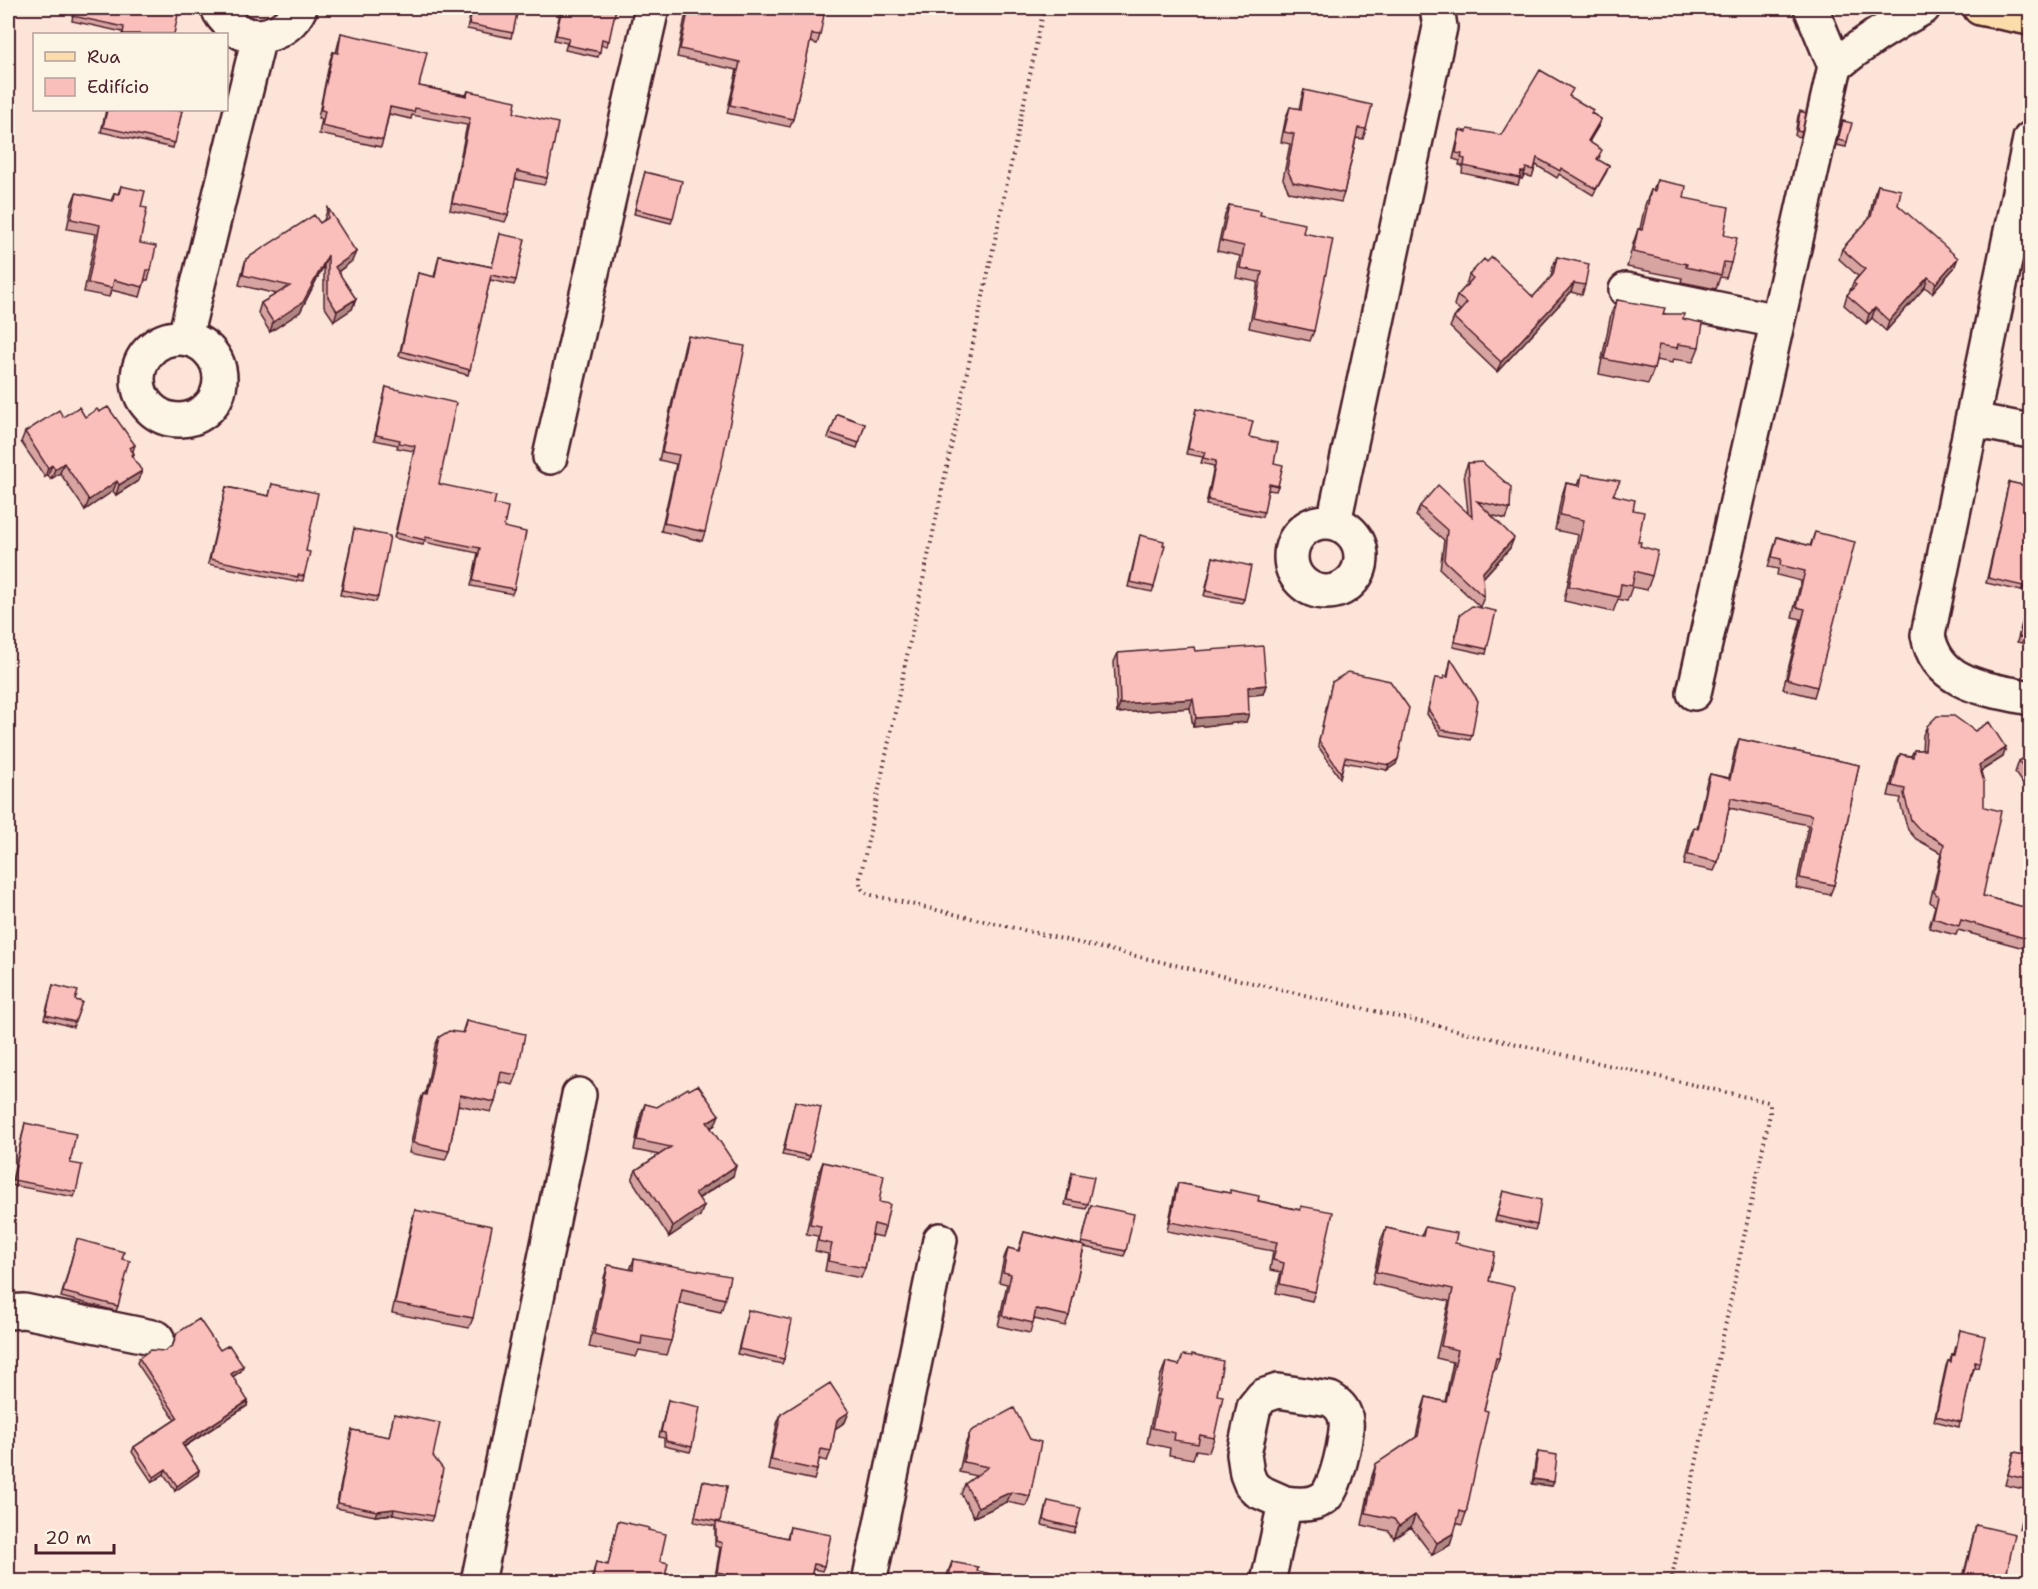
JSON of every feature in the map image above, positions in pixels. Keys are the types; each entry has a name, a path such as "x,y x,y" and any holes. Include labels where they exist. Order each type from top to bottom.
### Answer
{"main road":[{"path":"1980,8 2031,18"}],"street":[{"path":"218,8 235,30 259,37 283,30 300,8"},
{"path":"550,457 652,8"},
{"path":"1694,693 1835,66 1811,8"},
{"path":"1835,66 1873,37 1923,8"},
{"path":"1334,522 1445,14"},
{"path":"185,337 259,37"},
{"path":"2031,139 1928,635 1930,649 1942,665 1957,678 1971,684 2031,698"},
{"path":"1626,290 1778,321"},
{"path":"1972,420 2031,431"},
{"path":"478,1581 579,1095"},
{"path":"869,1581 940,1240"},
{"path":"8,1312 24,1311 157,1338"},
{"path":"1268,1581 1285,1503"}],"path":[{"path":"1044,8 860,887 863,891 876,896 1768,1102 1770,1114 1671,1581"}],"building":[{"path":"75,8 179,10 174,33 123,33 124,27 73,16"},
{"path":"473,8 518,8 513,33 469,24"},
{"path":"562,8 616,8 609,41 602,39 600,52 567,45 569,38 556,35"},
{"path":"689,8 817,8 816,14 824,15 820,35 812,34 793,119 730,105 740,62 680,49"},
{"path":"341,33 427,52 419,86 467,96 468,91 516,101 514,113 558,123 547,178 517,171 508,215 452,203 470,118 415,108 414,112 390,107 383,140 322,126 325,111 321,110 323,96 333,52 338,53"},
{"path":"1540,70 1573,89 1569,96 1593,110 1591,113 1601,119 1588,141 1602,150 1597,159 1609,166 1596,189 1561,168 1560,171 1537,158 1534,170 1526,168 1525,172 1521,172 1520,178 1464,166 1465,159 1461,158 1462,154 1456,153 1460,130 1467,132 1468,129 1501,135"},
{"path":"1304,90 1372,105 1366,129 1358,128 1344,193 1293,182 1287,169 1294,134 1284,132 1290,107 1301,109"},
{"path":"107,111 182,111 175,143 103,127"},
{"path":"1800,111 1806,113 1802,132 1797,131"},
{"path":"1843,121 1852,123 1847,142 1838,140"},
{"path":"645,172 682,181 673,218 635,209"},
{"path":"1657,180 1686,186 1684,198 1729,207 1724,235 1737,238 1731,263 1724,262 1721,275 1686,267 1687,264 1633,252 1638,229 1642,230 1651,190 1655,191"},
{"path":"1878,185 1901,190 1898,205 1958,258 1936,283 1928,277 1889,321 1875,308 1869,314 1847,295 1856,285 1853,283 1865,269 1842,249 1871,217"},
{"path":"121,186 145,191 141,207 147,208 140,243 156,246 151,270 147,270 143,287 114,280 112,288 88,283 100,225 71,219 76,193 113,201 114,193 119,194"},
{"path":"1229,205 1261,211 1260,215 1305,224 1303,233 1333,239 1314,331 1253,318 1262,272 1240,268 1244,246 1221,241"},
{"path":"328,208 356,252 335,267 356,299 337,311 328,297 328,255 303,302 273,322 261,303 290,286 243,275 246,259 314,215 320,223 328,218"},
{"path":"500,234 525,239 516,280 491,275 470,370 401,351 418,273 435,277 439,256 492,267"},
{"path":"1492,257 1533,297 1553,275 1557,257 1589,264 1585,285 1574,283 1501,362 1454,318 1467,303 1457,296 1473,278 1469,275 1484,259 1487,262"},
{"path":"1617,300 1665,308 1663,314 1684,314 1683,319 1703,323 1699,347 1678,344 1677,348 1659,345 1654,369 1604,359"},
{"path":"688,336 745,346 722,462 705,532 664,523 679,455 662,452"},
{"path":"386,387 456,403 439,484 496,496 494,504 508,507 504,527 526,532 514,589 473,581 480,548 396,533 415,446 376,435"},
{"path":"79,407 85,417 97,409 99,412 108,407 135,445 130,448 134,454 131,455 142,471 119,485 117,481 89,500 64,463 55,469 52,465 48,468 25,432 59,410 63,417"},
{"path":"1196,409 1253,421 1249,437 1278,443 1274,463 1283,465 1278,486 1269,484 1264,512 1208,500 1216,461 1203,458 1205,452 1188,449"},
{"path":"837,414 865,424 859,443 830,433"},
{"path":"1482,462 1511,487 1510,509 1477,501 1514,538 1483,572 1484,597 1444,560 1447,530 1420,506 1438,485 1472,517 1468,463"},
{"path":"1582,474 1620,481 1613,495 1635,500 1633,510 1644,512 1638,542 1641,542 1640,546 1658,551 1652,576 1635,571 1632,586 1621,584 1619,597 1569,586 1584,520 1560,515 1566,483 1580,486"},
{"path":"2009,482 2031,487 2031,578 2023,586 1988,578"},
{"path":"272,484 318,493 306,551 310,552 304,576 298,575 298,577 210,559 226,487 269,496"},
{"path":"354,529 390,536 378,597 342,590"},
{"path":"1815,532 1855,542 1817,687 1787,679 1805,609 1796,607 1805,571 1780,565 1781,559 1772,557 1777,537 1811,546"},
{"path":"1140,535 1164,541 1163,545 1165,545 1154,587 1130,582"},
{"path":"1213,557 1251,566 1244,599 1206,591"},
{"path":"1472,606 1496,611 1487,649 1455,642 1460,615"},
{"path":"2026,608 2031,609 2031,639 2019,637"},
{"path":"1263,646 1266,685 1248,687 1249,714 1196,718 1193,699 1120,704 1118,653 1194,647 1195,651"},
{"path":"1451,659 1478,701 1472,735 1442,730 1428,709 1435,678 1448,677"},
{"path":"1348,672 1390,681 1409,708 1398,759 1389,765 1345,757 1341,773 1319,741 1332,682"},
{"path":"1937,716 1954,716 1975,731 1989,722 2006,748 1979,765 1984,782 1984,807 2001,811 1983,896 2031,909 2031,940 1961,920 1959,926 1933,918 1938,896 1934,892 1944,844 1920,830 1911,820 1904,794 1905,789 1892,786 1900,754 1913,757 1914,750 1925,750 1927,726"},
{"path":"1739,739 1859,765 1834,885 1800,878 1812,815 1731,798 1718,862 1688,855 1694,827 1698,829 1710,774 1730,779"},
{"path":"2031,754 2031,778 2019,761"},
{"path":"53,985 78,991 75,1000 82,1002 75,1022 46,1015"},
{"path":"466,1021 525,1034 517,1075 501,1072 495,1102 460,1095 449,1151 413,1143 423,1094 426,1095 439,1037 449,1031 464,1033"},
{"path":"698,1085 719,1115 707,1122 736,1166 695,1193 704,1206 673,1227 636,1170 671,1147 637,1140 645,1104 657,1107 688,1088 689,1090"},
{"path":"795,1101 821,1107 810,1156 784,1150"},
{"path":"25,1123 76,1134 70,1163 82,1165 76,1192 13,1180"},
{"path":"823,1162 884,1175 879,1202 890,1204 885,1227 874,1224 865,1268 828,1261 832,1244 818,1241 821,1226 810,1224"},
{"path":"1072,1173 1094,1177 1088,1204 1067,1200"},
{"path":"1178,1183 1259,1196 1258,1201 1300,1210 1301,1206 1333,1212 1315,1292 1280,1284 1284,1263 1273,1260 1277,1242 1170,1222"},
{"path":"1503,1191 1541,1200 1537,1225 1497,1216"},
{"path":"1091,1205 1134,1214 1126,1251 1082,1242"},
{"path":"415,1210 492,1226 473,1318 395,1303"},
{"path":"1425,1227 1457,1233 1455,1243 1495,1252 1489,1281 1514,1287 1499,1358 1496,1358 1484,1410 1488,1411 1466,1513 1460,1511 1454,1533 1437,1543 1415,1515 1399,1526 1394,1519 1366,1513 1376,1464 1418,1436 1426,1397 1446,1402 1458,1350 1441,1346 1453,1289 1376,1272 1386,1228 1423,1236"},
{"path":"1024,1232 1084,1246 1069,1316 1036,1309 1033,1323 1002,1316 1011,1274 1003,1272 1008,1248 1019,1251"},
{"path":"77,1239 124,1252 122,1259 130,1261 118,1306 63,1292"},
{"path":"634,1259 730,1276 725,1299 682,1289 671,1341 642,1336 641,1344 594,1334 608,1265 633,1270"},
{"path":"748,1310 792,1320 784,1359 739,1349"},
{"path":"199,1319 220,1350 229,1345 243,1366 231,1374 248,1401 182,1444 199,1470 177,1486 166,1469 154,1477 134,1447 178,1418 139,1358 150,1350 165,1351 173,1345 177,1333"},
{"path":"1960,1330 1985,1336 1979,1363 1975,1362 1972,1370 1961,1422 1936,1416 1948,1361 1951,1362 1952,1354 1955,1355"},
{"path":"1192,1354 1223,1361 1217,1395 1223,1396 1214,1438 1200,1435 1198,1444 1174,1440 1175,1433 1152,1428 1166,1362 1179,1365 1183,1355 1192,1356"},
{"path":"830,1383 849,1412 837,1420 831,1451 821,1449 817,1470 771,1460 781,1414"},
{"path":"668,1400 700,1407 692,1447 666,1441 665,1433 661,1432"},
{"path":"1014,1408 1030,1439 1041,1442 1030,1496 1011,1492 978,1507 965,1484 988,1467 963,1462 969,1435 971,1431"},
{"path":"394,1414 440,1423 433,1456 443,1469 433,1516 394,1509 377,1511 338,1503 352,1430 389,1437"},
{"path":"1538,1452 1557,1455 1554,1482 1534,1479"},
{"path":"2014,1452 2031,1455 2031,1480 2008,1475"},
{"path":"703,1481 727,1486 720,1522 695,1517"},
{"path":"2031,1483 2031,1521 2022,1519"},
{"path":"1048,1501 1081,1508 1076,1528 1044,1520"},
{"path":"618,1521 666,1534 660,1561 668,1563 664,1581 592,1581 596,1562 608,1565"},
{"path":"716,1522 788,1538 790,1527 831,1535 824,1566 814,1564 810,1581 756,1581 717,1572 722,1543 716,1541"},
{"path":"1976,1525 2015,1534 2005,1581 1963,1581"},
{"path":"952,1562 978,1567 977,1571 1016,1581 948,1581"}]}
